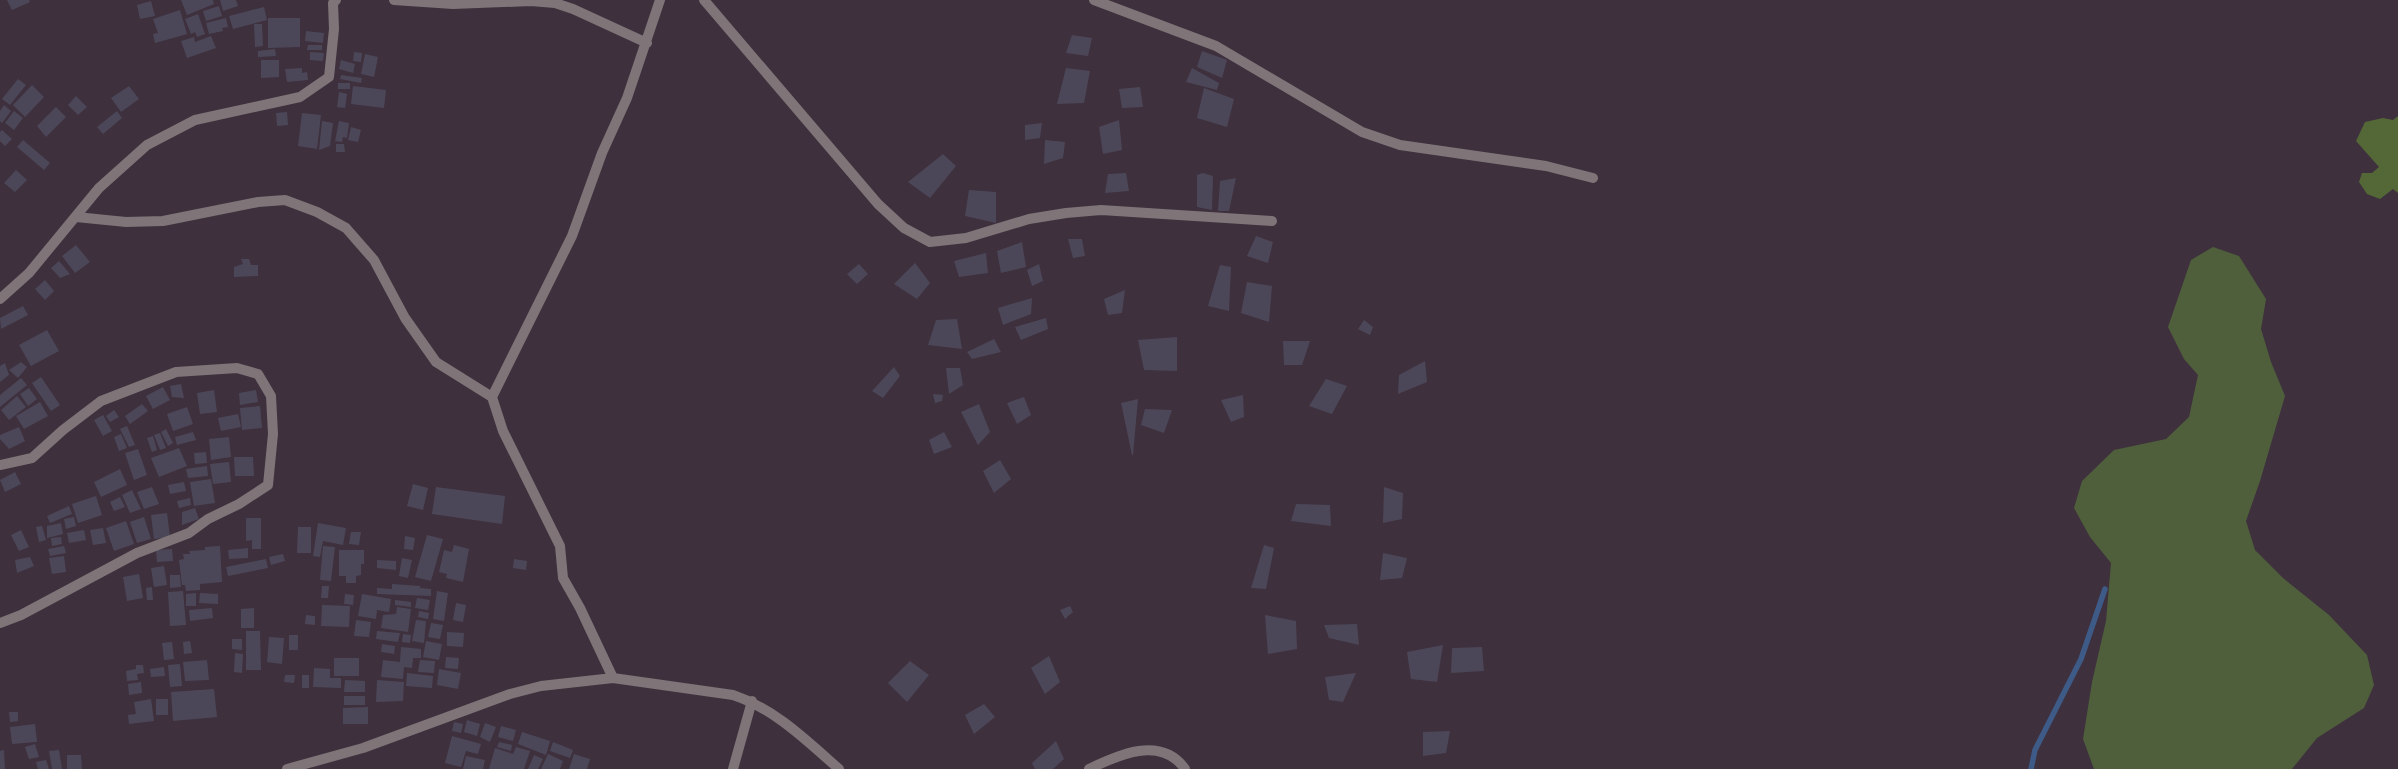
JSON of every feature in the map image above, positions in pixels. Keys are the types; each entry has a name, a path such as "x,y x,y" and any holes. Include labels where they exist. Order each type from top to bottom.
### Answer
{"street":[{"path":"0,300 29,273 99,188 147,145 195,120 300,97 320,85 328,77 334,29 333,3 336,0"},
{"path":"394,0 454,4 531,1 554,3 573,8 647,43"},
{"path":"492,397 572,236 602,153 627,98 660,0"},
{"path":"704,0 878,204 904,228 930,242 966,238 1029,219 1092,211 1272,221"},
{"path":"1094,0 1216,46 1362,132 1400,145 1546,166 1593,178"},
{"path":"76,217 126,222 163,221 258,202 285,200 317,212 346,228 374,260 405,318 436,362 492,397 503,431 560,546 563,578 580,608 613,678"},
{"path":"0,465 32,458 63,430 101,401 176,372 238,368 258,374 271,396 273,434 268,484 239,504 208,518 189,533 138,553 21,615 0,623"},
{"path":"287,769 364,748 510,694 541,686 613,678 733,695 752,702 787,723 839,769"},
{"path":"734,769 752,702"},
{"path":"1089,769 1120,754 1149,750 1168,753 1185,769"}],"green space":[{"path":"2398,116 2398,193 2393,189 2380,199 2367,194 2359,182 2362,173 2372,173 2379,167 2356,141 2365,122 2383,118 2393,120"},
{"path":"2213,247 2239,256 2266,299 2261,329 2271,362 2285,396 2246,521 2255,550 2283,578 2329,615 2367,655 2374,685 2364,708 2317,738 2292,769 2094,769 2083,739 2092,682 2106,621 2111,563 2090,537 2074,508 2082,481 2114,450 2166,439 2189,417 2198,375 2184,359 2168,327 2191,260"}],"building":[{"path":"7,0 29,0 30,2 12,10"},
{"path":"181,0 213,0 214,4 187,15"},
{"path":"220,0 236,0 238,6 223,11"},
{"path":"151,1 155,16 140,19 137,5"},
{"path":"219,6 222,16 206,21 203,11"},
{"path":"264,7 267,20 233,29 229,16"},
{"path":"180,10 187,34 155,43 153,34 158,33 153,19"},
{"path":"198,14 205,34 197,37 195,32 191,34 185,19"},
{"path":"226,18 228,27 222,28 223,31 209,34 206,23"},
{"path":"268,18 300,18 300,47 268,48"},
{"path":"254,24 262,24 263,46 255,47"},
{"path":"306,31 324,33 323,43 305,41"},
{"path":"1072,35 1092,38 1088,56 1066,53"},
{"path":"211,36 216,48 187,58 181,41 194,37 195,42"},
{"path":"308,45 322,45 322,50 307,50"},
{"path":"275,49 276,56 258,57 258,51"},
{"path":"1202,51 1227,60 1222,78 1197,67"},
{"path":"310,52 324,53 323,61 310,60"},
{"path":"354,52 362,53 361,62 353,61"},
{"path":"365,54 378,57 374,77 361,74"},
{"path":"261,60 279,60 279,77 261,78"},
{"path":"341,60 355,64 353,73 339,69"},
{"path":"302,68 302,73 307,72 308,80 287,82 285,69"},
{"path":"1066,68 1090,71 1084,103 1057,104"},
{"path":"1192,68 1219,83 1217,90 1186,82"},
{"path":"341,75 362,78 361,83 340,79"},
{"path":"18,79 26,85 10,105 2,99"},
{"path":"338,83 350,83 350,89 338,89"},
{"path":"32,85 44,97 25,117 13,105"},
{"path":"129,86 139,99 121,112 111,98"},
{"path":"353,86 386,90 384,108 351,104"},
{"path":"1140,87 1143,107 1122,108 1119,89"},
{"path":"1204,88 1234,99 1227,127 1197,118"},
{"path":"339,92 347,94 345,108 337,107"},
{"path":"76,96 87,107 78,115 68,105"},
{"path":"4,105 11,111 2,123 0,121 0,111"},
{"path":"56,107 66,117 46,137 37,126"},
{"path":"14,111 23,118 14,130 5,123"},
{"path":"117,111 122,118 103,134 97,127"},
{"path":"287,112 288,125 277,126 276,113"},
{"path":"302,113 321,115 317,149 298,146"},
{"path":"1119,120 1122,150 1103,154 1099,127"},
{"path":"322,121 333,123 330,146 319,150"},
{"path":"339,121 349,123 347,138 343,137 342,142 335,141"},
{"path":"1042,123 1040,138 1025,140 1025,125"},
{"path":"351,127 361,130 358,142 348,140"},
{"path":"2,130 12,139 5,146 0,141 0,132"},
{"path":"23,140 50,163 44,170 17,147"},
{"path":"1045,140 1065,142 1063,158 1044,164"},
{"path":"336,144 344,144 345,152 336,152"},
{"path":"943,154 956,166 930,198 908,182"},
{"path":"16,170 27,180 15,192 4,183"},
{"path":"1126,173 1129,191 1105,193 1108,174"},
{"path":"1203,173 1213,176 1212,210 1197,207 1197,175"},
{"path":"1236,178 1229,211 1218,211 1220,181"},
{"path":"969,190 996,192 996,223 965,216"},
{"path":"1256,236 1273,242 1268,263 1247,256"},
{"path":"1068,239 1082,239 1085,256 1073,258"},
{"path":"1022,242 1026,267 1001,273 997,251"},
{"path":"76,245 90,262 75,273 62,256"},
{"path":"986,253 988,273 959,277 954,261"},
{"path":"241,259 249,259 251,265 258,265 258,276 234,277 234,267 243,264"},
{"path":"59,261 70,274 60,278 51,268"},
{"path":"915,263 930,283 917,299 894,284"},
{"path":"859,264 868,274 857,284 847,274"},
{"path":"1039,264 1043,281 1032,286 1027,270"},
{"path":"1220,265 1231,267 1229,311 1208,306"},
{"path":"45,280 54,291 45,300 35,289"},
{"path":"1247,282 1272,286 1269,322 1241,313"},
{"path":"1125,290 1122,313 1108,315 1104,299"},
{"path":"1032,298 1031,314 1003,325 998,308"},
{"path":"23,306 28,315 1,329 0,318"},
{"path":"1046,318 1048,329 1021,340 1015,327"},
{"path":"957,319 962,349 928,345 936,320"},
{"path":"1364,320 1373,327 1370,335 1358,329"},
{"path":"47,330 59,351 31,366 19,345"},
{"path":"1177,337 1177,371 1144,370 1138,340"},
{"path":"994,339 1001,352 972,359 967,352"},
{"path":"1283,341 1310,341 1302,365 1284,365"},
{"path":"1425,361 1427,382 1398,394 1399,375"},
{"path":"21,362 27,367 18,378 9,370"},
{"path":"5,363 9,375 0,382 0,366"},
{"path":"894,367 900,376 883,398 872,391"},
{"path":"946,368 960,368 963,385 949,394"},
{"path":"41,377 60,405 51,411 32,383"},
{"path":"21,378 27,385 0,407 0,395"},
{"path":"1326,379 1347,386 1332,414 1309,406"},
{"path":"181,384 184,398 172,397 170,386"},
{"path":"163,387 170,400 153,409 146,396"},
{"path":"29,388 37,399 28,406 20,394"},
{"path":"214,390 217,412 200,414 197,393"},
{"path":"256,390 258,402 240,405 239,393"},
{"path":"933,394 943,395 942,401 935,403"},
{"path":"1243,395 1244,417 1231,422 1221,400"},
{"path":"17,396 26,407 9,420 1,410"},
{"path":"1024,397 1031,415 1017,424 1007,403"},
{"path":"1138,399 1133,455 1132,455 1121,403"},
{"path":"40,402 48,416 24,429 16,416"},
{"path":"142,404 148,411 130,424 125,416"},
{"path":"979,404 990,432 978,445 961,412"},
{"path":"260,406 262,428 242,430 240,408"},
{"path":"187,407 193,424 173,431 167,414"},
{"path":"1145,409 1172,410 1164,433 1141,425"},
{"path":"114,410 119,417 110,422 106,416"},
{"path":"238,414 241,427 221,431 218,418"},
{"path":"103,415 112,431 103,436 94,420"},
{"path":"127,426 135,445 129,447 120,429"},
{"path":"19,427 25,441 9,449 0,439 0,435"},
{"path":"166,429 173,443 168,446 161,432"},
{"path":"193,432 196,440 177,445 175,437"},
{"path":"944,432 952,447 934,454 929,440"},
{"path":"160,433 166,448 160,450 154,435"},
{"path":"121,434 127,448 119,451 114,437"},
{"path":"153,436 157,450 152,452 147,438"},
{"path":"229,437 231,457 211,460 209,439"},
{"path":"179,448 187,466 159,477 151,458"},
{"path":"138,449 147,475 134,480 125,453"},
{"path":"206,452 207,463 195,464 194,453"},
{"path":"234,457 253,457 254,476 235,476"},
{"path":"1000,460 1011,479 994,493 983,471"},
{"path":"229,462 231,482 213,484 210,464"},
{"path":"207,466 208,476 188,478 186,469"},
{"path":"120,469 127,485 101,497 94,482"},
{"path":"15,472 21,484 5,492 0,480"},
{"path":"211,479 215,503 194,506 190,482"},
{"path":"184,482 186,491 170,494 168,485"},
{"path":"413,484 428,488 423,510 407,506"},
{"path":"152,487 159,504 144,509 137,492"},
{"path":"436,487 505,496 502,524 432,514"},
{"path":"1384,487 1403,493 1402,519 1383,523"},
{"path":"132,490 141,509 130,513 122,495"},
{"path":"96,496 102,515 78,523 72,504"},
{"path":"120,497 125,507 114,511 110,502"},
{"path":"190,498 191,505 179,508 177,501"},
{"path":"1296,504 1330,505 1331,526 1291,521"},
{"path":"69,506 72,514 50,523 47,516"},
{"path":"195,508 199,519 182,525 182,512"},
{"path":"167,513 170,537 154,539 151,515"},
{"path":"74,517 76,526 66,529 64,519"},
{"path":"144,517 151,539 137,543 130,522"},
{"path":"246,518 261,518 261,549 252,549 252,540 246,541"},
{"path":"126,521 134,544 114,551 106,528"},
{"path":"61,523 63,534 47,538 47,526"},
{"path":"318,523 346,528 343,545 323,541 320,557 313,556"},
{"path":"42,526 46,540 39,542 36,527"},
{"path":"298,527 311,527 311,553 297,553"},
{"path":"103,528 106,543 93,545 90,530"},
{"path":"21,530 29,547 19,551 11,535"},
{"path":"84,530 86,540 69,543 67,533"},
{"path":"351,532 361,532 359,545 349,544"},
{"path":"427,535 443,539 431,581 415,577"},
{"path":"405,536 415,538 413,550 404,549"},
{"path":"61,537 62,544 52,546 51,538"},
{"path":"454,545 469,549 463,582 446,578 447,574 439,572 444,550 452,552"},
{"path":"1264,545 1274,548 1266,589 1251,588"},
{"path":"64,546 66,553 50,556 48,549"},
{"path":"220,546 222,582 200,584 200,590 186,591 185,585 182,585 179,560 184,559 183,554 190,554 189,551 205,550 205,547"},
{"path":"323,546 335,547 331,581 320,580"},
{"path":"248,548 248,558 229,559 228,550"},
{"path":"172,549 173,561 157,562 156,550"},
{"path":"339,550 364,550 364,564 361,564 361,575 356,576 356,583 346,583 346,576 339,576"},
{"path":"1383,553 1407,558 1402,578 1380,580"},
{"path":"283,554 285,561 271,565 269,557"},
{"path":"64,556 66,572 52,574 49,558"},
{"path":"30,557 34,566 17,573 15,560"},
{"path":"402,558 412,560 408,578 399,576"},
{"path":"266,559 268,568 228,576 226,567"},
{"path":"514,559 527,561 526,570 513,568"},
{"path":"377,560 396,561 396,570 377,568"},
{"path":"164,566 167,585 154,587 151,568"},
{"path":"139,574 143,598 127,601 123,577"},
{"path":"170,575 180,575 181,587 170,588"},
{"path":"392,584 420,586 420,588 431,589 431,596 377,594 377,588 392,589"},
{"path":"322,586 329,586 328,598 321,598"},
{"path":"152,587 153,600 147,600 146,588"},
{"path":"183,591 186,625 170,626 168,592"},
{"path":"437,591 448,593 444,621 433,619"},
{"path":"196,593 196,606 186,606 186,594"},
{"path":"200,593 218,594 218,604 199,603"},
{"path":"345,594 354,595 353,605 344,604"},
{"path":"362,594 391,599 389,612 377,610 376,619 358,616"},
{"path":"417,598 430,600 428,610 415,608"},
{"path":"395,600 411,602 411,607 395,605"},
{"path":"456,603 466,605 463,622 453,620"},
{"path":"322,605 350,606 349,627 321,626"},
{"path":"1070,606 1073,612 1065,619 1060,610"},
{"path":"397,607 411,609 408,632 381,628 383,615 396,614"},
{"path":"212,608 213,618 190,621 189,610"},
{"path":"254,608 254,628 241,628 241,609"},
{"path":"419,611 429,613 428,619 418,617"},
{"path":"306,615 315,616 315,625 305,624"},
{"path":"1265,615 1296,621 1297,649 1268,654"},
{"path":"356,620 371,622 369,637 354,636"},
{"path":"416,620 426,621 424,643 412,641"},
{"path":"431,623 443,625 440,639 428,637"},
{"path":"1357,624 1359,645 1329,638 1324,625"},
{"path":"246,631 260,631 261,670 246,670"},
{"path":"377,631 400,633 398,642 376,639"},
{"path":"447,632 464,633 463,647 447,646"},
{"path":"403,634 411,635 410,643 402,642"},
{"path":"289,635 298,635 298,650 289,650"},
{"path":"269,637 284,638 282,664 267,662"},
{"path":"232,639 242,639 242,650 232,649"},
{"path":"190,641 192,653 184,654 183,642"},
{"path":"426,641 442,644 439,660 423,657"},
{"path":"172,642 174,659 164,660 162,643"},
{"path":"382,644 395,646 394,654 381,652"},
{"path":"1443,645 1437,682 1411,679 1407,652"},
{"path":"401,647 421,649 421,658 413,658 412,668 404,667 403,679 381,677 383,660 400,662"},
{"path":"1482,647 1484,671 1451,673 1452,648"},
{"path":"235,653 243,654 242,673 234,672"},
{"path":"1049,656 1060,682 1045,694 1031,668"},
{"path":"446,657 459,658 458,669 445,668"},
{"path":"334,658 359,658 359,676 334,676"},
{"path":"207,660 209,680 185,681 183,662"},
{"path":"420,660 435,661 434,673 418,672"},
{"path":"910,661 929,675 907,702 888,683"},
{"path":"180,664 182,686 170,687 168,665"},
{"path":"136,665 143,665 144,673 137,674 138,680 127,681 126,671 136,669"},
{"path":"164,667 165,676 151,677 150,669"},
{"path":"314,668 330,669 330,678 341,678 341,688 313,687"},
{"path":"439,669 461,673 458,689 437,685"},
{"path":"407,673 433,676 432,688 406,686"},
{"path":"1356,673 1343,702 1329,700 1325,677"},
{"path":"285,675 295,675 294,683 284,682"},
{"path":"302,675 309,675 309,688 302,688"},
{"path":"345,680 365,681 365,692 344,692"},
{"path":"377,680 404,682 403,701 376,702"},
{"path":"141,682 142,693 129,695 128,684"},
{"path":"214,689 217,717 173,721 171,692"},
{"path":"344,696 365,696 365,705 344,705"},
{"path":"151,699 154,721 129,724 128,715 136,714 134,702"},
{"path":"156,699 168,699 168,715 156,715"},
{"path":"984,704 995,717 974,734 965,715"},
{"path":"368,707 368,724 343,724 343,708"},
{"path":"9,712 18,712 18,721 10,722"},
{"path":"467,720 480,724 477,736 464,732"},
{"path":"454,722 463,724 461,733 452,731"},
{"path":"485,723 496,727 490,742 480,737"},
{"path":"35,724 37,742 12,744 10,727"},
{"path":"501,726 516,730 513,741 498,737"},
{"path":"1450,731 1446,753 1423,756 1423,732"},
{"path":"522,732 550,741 546,755 518,744"},
{"path":"452,736 481,744 478,754 466,751 461,767 445,763"},
{"path":"1056,741 1064,759 1053,769 1035,769 1032,763"},
{"path":"499,742 512,745 511,751 497,747"},
{"path":"553,742 573,750 570,758 550,751"},
{"path":"35,744 39,757 29,759 25,747"},
{"path":"516,747 530,751 524,769 489,769 495,748 513,754"},
{"path":"4,750 5,769 0,769 0,751"},
{"path":"59,750 62,769 52,769 49,751"},
{"path":"548,754 563,761 560,769 541,769"},
{"path":"574,754 590,759 587,769 569,769"},
{"path":"67,755 81,755 82,769 67,769"},
{"path":"534,755 543,759 538,769 528,769"},
{"path":"466,756 485,760 483,769 463,769"},
{"path":"46,760 49,769 38,769 36,762"}],"waterway":[{"path":"2031,769 2035,750 2081,659 2105,589"}]}
